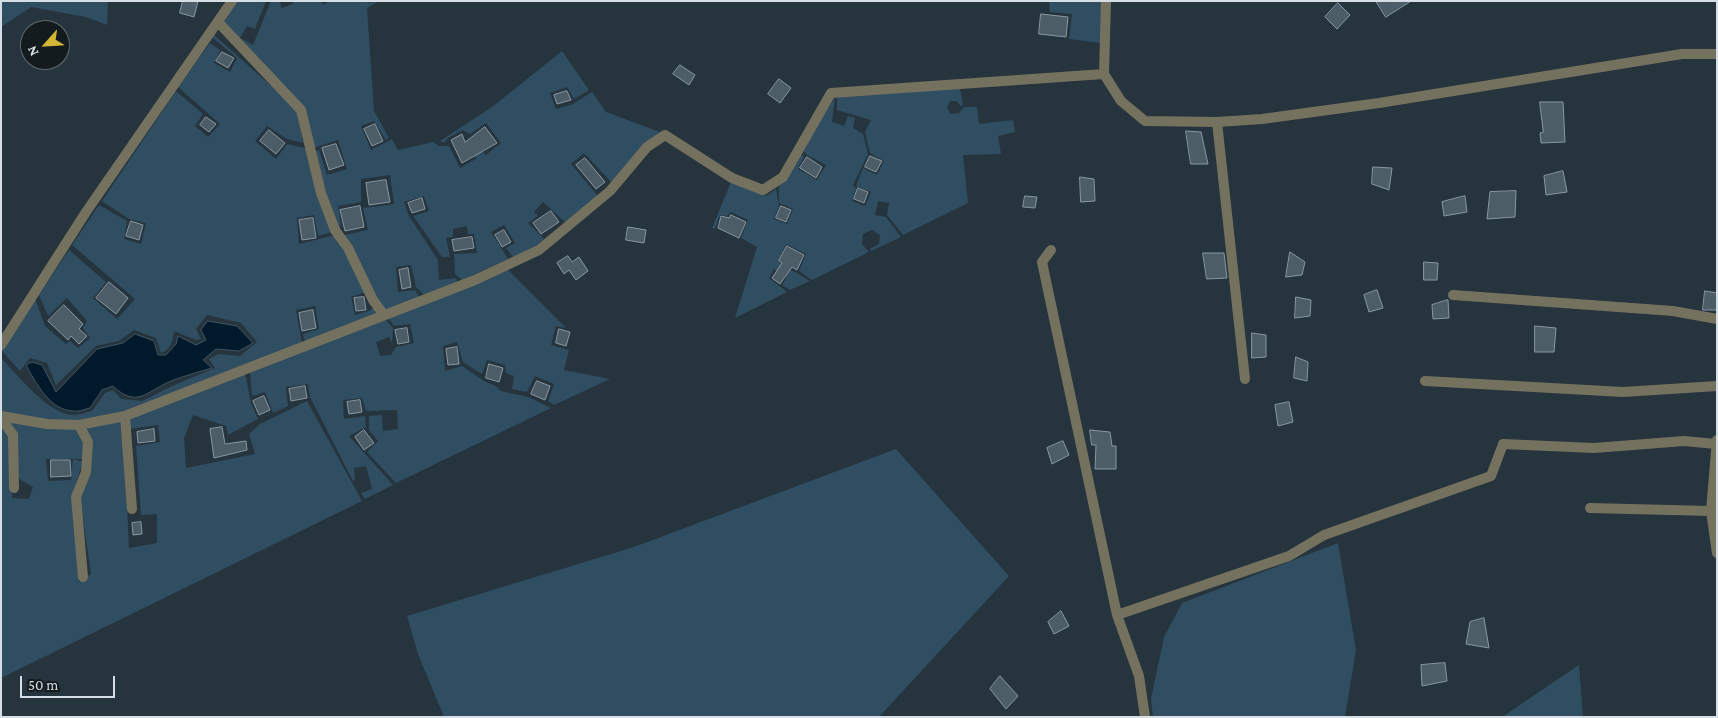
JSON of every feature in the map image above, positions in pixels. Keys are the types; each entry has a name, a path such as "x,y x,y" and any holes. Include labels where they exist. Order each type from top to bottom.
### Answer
{"street":[{"path":"2,341 86,212 232,1"},
{"path":"1106,1 1104,74 1121,101 1145,121 1217,122 1262,120 1682,54 1717,54"},
{"path":"218,22 301,110 321,194 335,230 348,248 373,300 384,315"},
{"path":"1,417 47,424 79,424 125,416 476,280 539,250 610,191 647,147 665,135 732,178 763,190 783,177 832,93 1104,74"},
{"path":"1217,122 1245,379"},
{"path":"1051,250 1042,262 1117,615 1138,676 1146,717"},
{"path":"1453,295 1673,311 1717,319"},
{"path":"1425,382 1623,392 1717,386"},
{"path":"125,416 132,509"},
{"path":"1,417 13,435 14,488"},
{"path":"79,424 88,442 86,472 76,497 83,577"},
{"path":"1117,615 1289,556 1324,535 1491,476 1503,444 1594,448 1684,441 1716,442 1711,511 1717,553"},
{"path":"1590,508 1711,511"}],"shaded area":[{"path":"1,1 108,1 107,25 86,17 31,7 1,27"},
{"path":"237,1 266,1 255,29 247,26 240,38 253,45 271,1 280,1 281,8 293,4 293,1 321,1 323,5 330,1 368,1 369,3 379,1 367,8 374,111 389,138 386,140 374,121 361,126 371,150 392,139 398,150 433,142 439,146 449,146 460,168 476,159 467,137 486,155 501,143 486,123 470,134 463,130 448,138 444,143 440,141 492,107 562,51 589,90 574,99 567,87 550,93 556,109 573,104 592,92 606,112 660,132 639,149 611,182 584,153 571,164 598,196 565,222 543,202 534,212 538,216 528,223 544,239 533,249 513,257 506,248 515,243 504,225 491,232 508,259 462,280 455,274 454,254 477,253 474,234 468,234 467,226 453,229 453,237 446,238 450,257 442,257 413,216 429,211 424,196 404,202 409,216 438,260 439,280 456,278 458,284 424,295 416,287 411,265 396,267 398,292 415,290 420,298 384,310 344,235 368,230 363,208 394,204 390,175 361,179 361,202 338,206 341,226 339,228 311,152 319,150 327,175 347,169 338,140 313,148 305,108 218,30"},
{"path":"1049,1 1103,1 1100,43 1069,39 1072,14 1050,12"},
{"path":"214,35 297,109 303,143 287,139 267,126 255,141 276,159 287,144 305,148 333,232 318,236 314,215 297,218 299,244 335,235 366,292 351,297 355,315 369,311 375,306 379,314 305,342 303,334 319,329 315,306 296,310 302,343 125,413 78,422 45,421 1,414 1,358 44,401 64,413 75,415 92,411 105,393 113,390 121,399 142,401 215,368 209,359 219,354 240,356 257,342 241,323 207,315 196,329 201,339 196,340 174,331 169,347 161,353 156,338 134,330 119,341 96,346 56,385 47,363 30,358 20,371 1,350 35,298 45,326 66,344 70,341 78,348 90,338 83,328 87,321 67,298 48,316 39,295 69,250 106,282 93,298 117,319 135,299 72,245 99,205 127,221 124,239 141,244 146,223 129,219 102,201 176,91 203,114 195,126 208,137 220,124 178,87 210,43 220,50 214,63 230,72 237,58 213,38"},
{"path":"959,84 963,104 961,107 957,101 950,101 947,108 951,114 959,113 964,107 977,107 979,124 1013,120 1015,132 998,136 1001,154 963,155 968,203 903,235 887,215 889,203 878,201 875,215 886,217 901,237 871,251 870,249 879,244 880,235 872,230 863,234 862,244 869,252 812,280 799,271 806,254 786,244 778,262 810,281 790,290 782,285 787,277 774,269 769,278 787,292 735,318 757,247 741,238 748,220 731,212 727,216 720,215 715,229 712,228 731,182 766,196 776,189 779,206 774,219 787,224 793,209 779,203 779,186 800,152 804,157 798,169 817,180 826,165 807,155 802,149 835,97 832,122 844,126 848,116 855,118 853,128 863,134 868,154 853,185 856,189 852,201 865,206 871,192 856,186 863,168 877,175 884,161 870,153 865,132 871,120 837,110 837,93"},
{"path":"506,268 566,328 556,326 551,345 569,350 564,370 610,379 554,405 548,401 554,384 535,376 527,392 512,389 514,376 506,373 505,365 487,360 482,374 463,362 457,342 443,346 445,371 462,366 484,381 496,386 501,391 528,397 551,408 396,483 367,452 378,441 369,430 369,416 382,415 383,431 398,429 397,410 366,411 362,398 343,400 344,419 365,416 366,427 349,436 393,485 365,499 361,493 372,489 366,466 354,468 355,480 353,481 310,397 308,384 286,387 288,406 273,413 265,392 252,396 250,373 384,318 393,328 392,343 389,337 376,342 380,356 391,355 396,347 414,343 410,324 394,326 387,316"},
{"path":"208,321 237,326 253,343 239,351 216,349 203,360 212,368 171,381 142,396 129,396 121,393 113,386 102,390 90,408 78,411 65,410 45,395 26,365 32,362 42,365 56,392 97,349 123,343 135,334 154,341 158,355 166,355 176,344 178,336 196,345 206,340 201,330"},
{"path":"245,373 251,403 258,419 228,435 226,426 193,415 184,438 186,468 255,454 249,434 260,424 307,401 362,501 1,678 1,422 11,435 12,498 29,499 33,487 16,477 15,434 1,416 77,426 85,442 84,459 73,459 83,462 72,496 79,582 91,574 80,497 90,473 83,424 123,418 129,548 157,543 157,514 141,515 136,446 160,442 158,425 129,429 128,416","holes":["46,459 73,459 71,480 48,481"]},
{"path":"896,449 1009,576 879,717 444,717 418,654 407,616 634,547"},
{"path":"1338,543 1356,650 1345,717 1153,717 1151,699 1164,637 1182,603"},
{"path":"1579,665 1583,717 1502,717"}],"building":[{"path":"183,1 198,1 194,17 180,13"},
{"path":"1376,1 1411,1 1386,17"},
{"path":"1338,3 1350,15 1337,29 1325,17"},
{"path":"1041,14 1068,17 1066,37 1039,34"},
{"path":"222,52 234,58 228,68 216,61"},
{"path":"680,65 695,75 689,85 673,74"},
{"path":"779,79 791,88 780,103 768,94"},
{"path":"567,91 571,100 557,104 554,95"},
{"path":"1540,102 1563,102 1565,142 1541,143 1540,133 1543,132"},
{"path":"206,117 216,124 209,132 200,125"},
{"path":"375,124 383,141 372,146 364,129"},
{"path":"485,127 497,143 462,163 451,140 462,134 465,142"},
{"path":"269,130 285,143 276,154 260,141"},
{"path":"1186,131 1201,132 1208,164 1191,164"},
{"path":"336,144 344,165 329,170 322,148"},
{"path":"870,156 882,161 876,172 865,167"},
{"path":"807,157 822,167 816,178 800,168"},
{"path":"585,158 605,182 596,189 576,165"},
{"path":"1373,167 1392,168 1389,190 1372,184"},
{"path":"1563,171 1567,192 1546,195 1544,176"},
{"path":"1080,177 1094,179 1095,201 1081,202"},
{"path":"386,180 390,202 369,205 366,183"},
{"path":"858,188 868,192 864,203 854,199"},
{"path":"1516,191 1515,217 1487,219 1490,192"},
{"path":"1025,196 1037,197 1035,208 1023,207"},
{"path":"1465,196 1467,212 1444,216 1442,202"},
{"path":"422,198 425,209 412,213 408,203"},
{"path":"360,206 364,227 345,231 340,210"},
{"path":"781,206 791,210 786,222 776,218"},
{"path":"551,211 559,222 541,234 533,223"},
{"path":"731,215 746,222 739,238 718,228 721,216 729,218"},
{"path":"313,218 316,238 302,240 299,220"},
{"path":"131,221 143,225 139,240 126,236"},
{"path":"628,227 646,230 644,243 626,240"},
{"path":"504,230 511,242 502,247 495,235"},
{"path":"472,237 474,248 454,251 452,240"},
{"path":"787,246 804,255 797,270 792,267 780,284 772,278 782,263 779,261"},
{"path":"1290,252 1305,262 1302,275 1286,277"},
{"path":"1203,253 1224,253 1227,278 1207,279"},
{"path":"568,256 572,262 579,257 588,271 576,280 569,270 564,274 557,263"},
{"path":"1424,262 1438,263 1437,280 1424,280"},
{"path":"408,268 411,287 402,289 399,270"},
{"path":"109,282 128,298 116,314 96,298"},
{"path":"1377,290 1383,308 1369,312 1364,295"},
{"path":"1705,291 1717,293 1717,310 1703,310"},
{"path":"364,297 366,310 356,311 354,298"},
{"path":"1296,297 1311,300 1310,316 1295,318"},
{"path":"1448,300 1449,318 1433,319 1432,305"},
{"path":"64,305 83,324 79,329 87,336 79,344 71,336 68,340 48,321"},
{"path":"313,310 316,328 302,331 299,313"},
{"path":"1535,326 1556,328 1554,352 1535,352"},
{"path":"407,328 409,342 398,344 395,330"},
{"path":"559,329 570,332 566,346 556,343"},
{"path":"1252,333 1266,335 1266,357 1252,358"},
{"path":"457,347 459,364 448,365 446,349"},
{"path":"1296,357 1308,362 1307,381 1294,378"},
{"path":"489,364 503,368 499,382 486,378"},
{"path":"537,381 550,386 545,400 531,394"},
{"path":"305,386 307,398 291,401 289,389"},
{"path":"264,396 270,410 259,415 253,401"},
{"path":"360,400 362,412 349,414 347,402"},
{"path":"1289,402 1293,422 1278,426 1275,405"},
{"path":"222,427 225,444 246,441 247,450 214,458 210,429"},
{"path":"154,429 155,441 138,443 137,432"},
{"path":"364,430 374,443 364,450 355,437"},
{"path":"1090,430 1110,432 1112,446 1116,446 1116,469 1095,469 1096,445 1092,445"},
{"path":"1063,441 1069,455 1052,464 1047,448"},
{"path":"51,460 70,460 71,476 51,477"},
{"path":"141,522 142,534 133,535 132,523"},
{"path":"1061,611 1069,626 1054,634 1048,622"},
{"path":"1484,618 1489,648 1466,644 1470,622"},
{"path":"1445,663 1447,681 1422,686 1421,665"},
{"path":"1000,676 1018,696 1006,709 990,689"}]}
